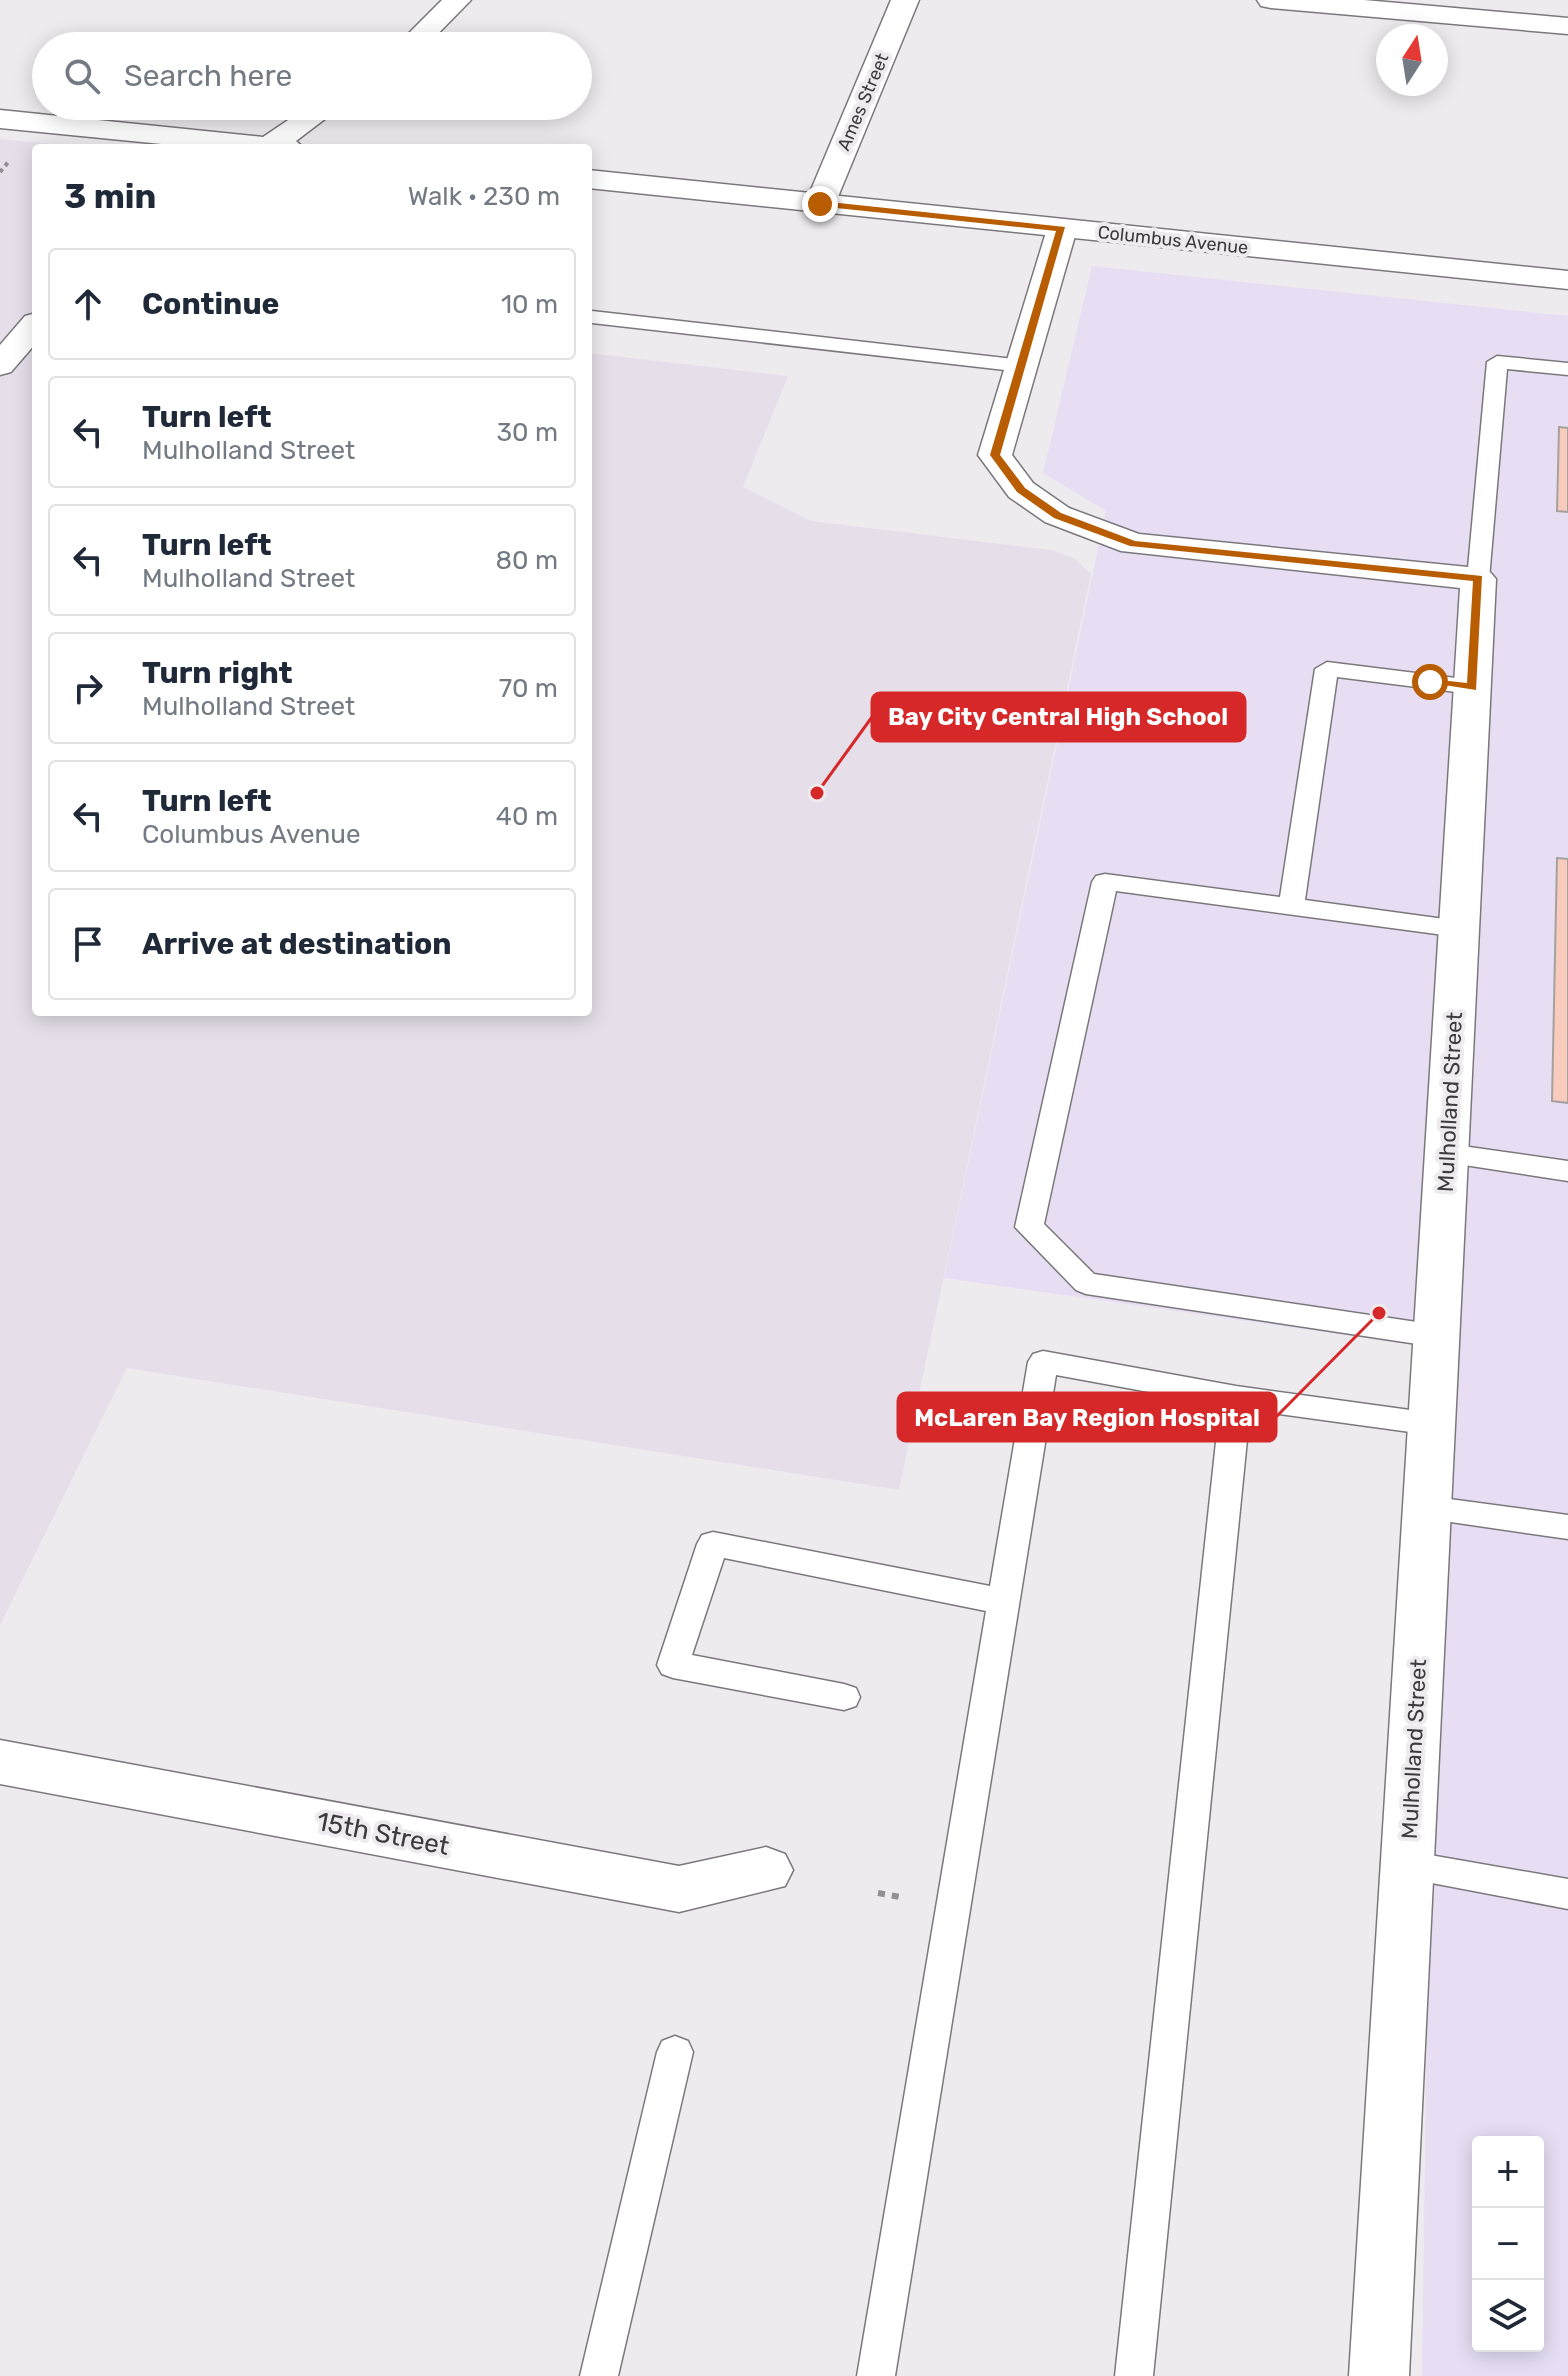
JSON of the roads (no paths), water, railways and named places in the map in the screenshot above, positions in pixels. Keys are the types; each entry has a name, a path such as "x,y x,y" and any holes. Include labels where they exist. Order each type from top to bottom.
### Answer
{"street":[{"path":"424,32 457,0"},
{"name":"Ames Street","path":"820,204 905,0"},
{"path":"1271,0 1568,26"},
{"path":"0,119 246,144"},
{"path":"279,144 310,120"},
{"name":"Columbus Avenue","path":"592,179 1568,280"},
{"path":"1062,229 995,455 1021,490 1057,515 1133,544 1478,579"},
{"path":"0,365 32,328"},
{"name":"Mulholland Street","path":"1379,2376 1478,579"},
{"name":"15th Street","path":"0,1762 679,1889 766,1870"}],"lane":[{"path":"592,317 1022,366"},
{"path":"1478,579 1497,362 1568,369"},
{"path":"1291,907 1327,669 1472,687"},
{"path":"1437,1336 1086,1283 1029,1227 1105,882 1459,929"},
{"path":"1448,1154 1568,1171"},
{"path":"876,2376 1043,1362 1236,1397 1432,1424"},
{"path":"1134,2376 1236,1397"},
{"path":"1427,1508 1568,1527"},
{"path":"844,1697 673,1665 713,1544 1002,1601"},
{"path":"1407,1866 1568,1894"},
{"path":"599,2376 675,2052"}],"place":[{"name":"Bay City Central High School","path":"817,793"},
{"name":"McLaren Bay Region Hospital","path":"1379,1313"}]}
